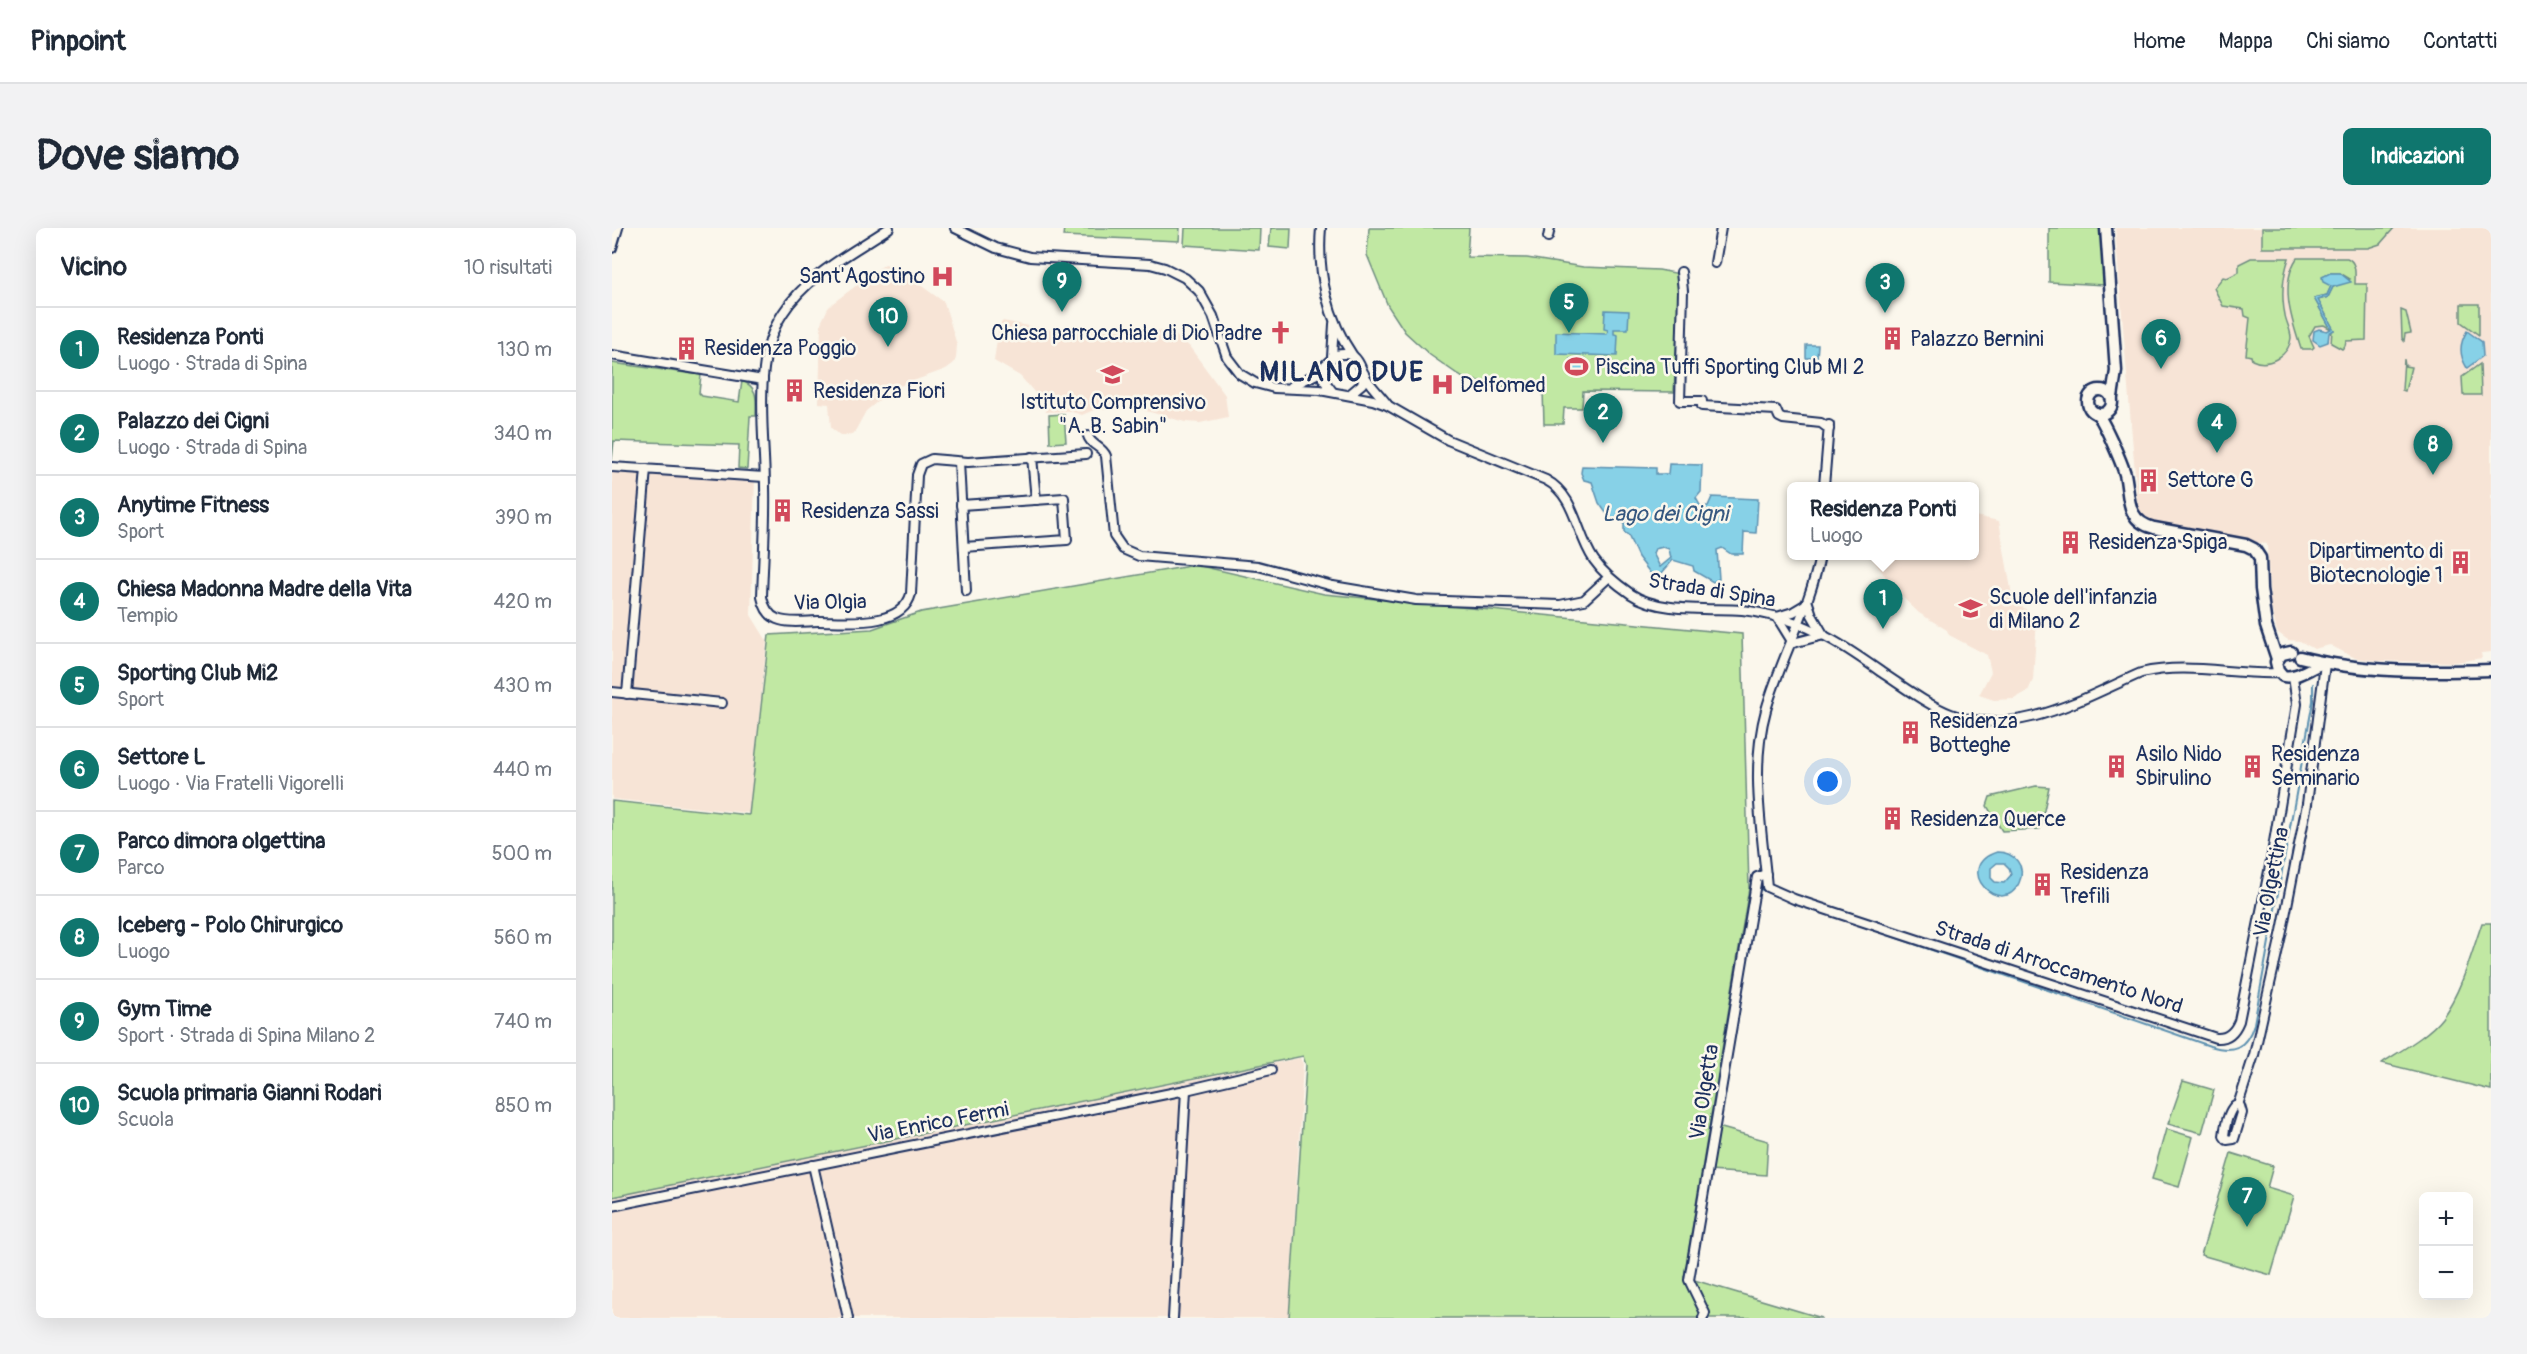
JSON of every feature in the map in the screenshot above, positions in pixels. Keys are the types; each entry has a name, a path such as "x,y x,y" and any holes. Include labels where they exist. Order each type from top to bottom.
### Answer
{"street":[{"path":"612,249 618,228"},
{"path":"612,467 764,477 765,358 772,333 783,311 819,274 889,228"},
{"path":"955,228 988,245 1030,257 1150,264 1176,273 1192,284 1206,301 1227,357 1247,378 1262,386 1332,391 1387,405"},
{"path":"1321,228 1322,274 1334,323 1353,356 1361,364 1364,374 1387,405"},
{"path":"1548,237 1550,228"},
{"path":"1715,263 1721,228"},
{"path":"2106,228 2116,371 2112,406 2102,412 2090,408 2089,398 2095,391 2108,388 2115,379"},
{"path":"1681,272 1683,291 1680,401 1702,401 1702,406 1776,410 1779,417 1821,423 1829,427 1824,482"},
{"path":"1291,387 1323,371 1332,357 1334,323"},
{"path":"1332,357 1345,354 1353,356"},
{"path":"612,355 764,380"},
{"path":"1323,371 1323,379 1332,391"},
{"path":"1350,394 1359,388 1364,374"},
{"path":"2102,390 2112,397"},
{"name":"Strada di Spina","path":"1387,405 1448,440 1552,484 1569,501 1588,550 1610,577 1631,594 1656,604 1747,611 1777,617 1800,625 1824,635 1926,702 1959,716 1990,722 2020,720 2045,714 2141,673 2154,670 2183,668 2253,672 2278,665"},
{"path":"2102,412 2104,424 2124,472 2130,509 2140,523 2150,528 2246,545 2254,549 2260,562 2266,620 2278,665 2287,677 2325,663"},
{"path":"1088,436 1106,456 1114,536 1123,549 1139,556 1258,566 1333,586 1416,600 1560,605 1584,600 1610,577"},
{"name":"Via Olgia","path":"764,477 762,597 766,610 782,620 871,621 899,612 910,600 917,476 920,467 932,459 959,462 1086,454"},
{"path":"1032,458 1036,500"},
{"path":"959,462 966,591"},
{"path":"627,694 646,469"},
{"path":"961,505 1064,498 1067,540 964,547"},
{"path":"1766,874 1760,830 1759,755 1762,728 1769,701 1808,603 1819,560"},
{"path":"1793,643 1777,617 1793,612 1808,603"},
{"path":"1793,643 1824,635 1808,603"},
{"path":"2266,620 2278,642 2295,655 2302,664 2296,675"},
{"path":"2278,665 2284,652 2325,663 2386,670 2491,670"},
{"name":"Via Olgettina","path":"2238,1105 2254,1055 2269,994 2300,839 2325,663"},
{"name":"Strada di Arroccamento Nord","path":"1766,874 1767,887 1794,899 2222,1039 2233,1032 2239,1021 2268,877 2297,704 2296,675"},
{"path":"612,692 722,703"},
{"name":"Via Olgetta","path":"1703,1318 1705,1313 1689,1281 1757,877 1766,874"},
{"name":"Via Enrico Fermi","path":"612,1206 1186,1090 1270,1070"},
{"path":"1173,1318 1186,1090"},
{"path":"813,1165 848,1318"}],"shaded area":[{"path":"2115,228 2491,228 2491,652 2481,653 2482,658 2456,662 2378,661 2355,658 2330,645 2314,649 2300,641 2288,640 2277,632 2270,603 2267,544 2160,525 2144,517 2138,510"},
{"path":"885,264 895,267 944,302 957,345 956,358 954,363 946,369 894,388 866,411 854,433 840,435 831,428 829,404 819,403 821,323 833,303"},
{"name":"Istituto Comprensivo \"A. B. Sabin\"","path":"1003,321 1051,330 1157,330 1176,336 1189,346 1225,395 1228,417 1200,423 1185,422 1136,408 1094,410 1082,415 1069,411 1046,412 1035,393 1020,376 994,361 999,325"},
{"path":"612,467 755,476 751,615 767,641 749,813 612,799"},
{"name":"Scuole dell'infanzia di Milano 2","path":"1979,517 1999,521 2012,595 2020,605 2037,618 2033,680 2028,691 2014,699 1994,700 1979,695 1991,672 1987,655 1949,635 1947,630 1919,613 1898,593 1873,560 1979,560"},
{"path":"1300,1058 1303,1064 1289,1318 612,1318 612,1197"}],"green space":[{"path":"1064,228 1180,228 1179,241 1063,236"},
{"path":"1185,228 1260,228 1259,250 1184,245"},
{"path":"1271,228 1291,228 1290,249 1269,247"},
{"path":"1369,228 1469,228 1467,257 1527,258 1583,267 1659,270 1680,274 1674,392 1583,391 1582,408 1564,408 1563,424 1544,424 1543,390 1523,390 1463,378 1430,355 1405,332 1388,306 1367,255"},
{"path":"2049,228 2102,228 2105,285 2049,282"},
{"path":"2262,228 2394,228 2380,244 2368,248 2262,248"},
{"path":"2251,258 2289,258 2284,279 2283,301 2291,338 2282,355 2265,362 2252,360 2251,356 2246,355 2250,318 2245,316 2244,309 2223,306 2214,288 2223,277 2227,278 2239,272 2239,264"},
{"path":"2297,258 2347,258 2352,262 2355,269 2355,284 2367,284 2366,340 2346,341 2342,349 2331,343 2334,330 2318,300 2328,297 2333,287 2350,279 2340,273 2330,273 2331,286 2327,295 2314,298 2331,329 2324,325 2315,326 2309,336 2314,347 2301,349 2291,315 2288,291 2292,269"},
{"path":"2461,304 2479,304 2479,335 2461,322"},
{"path":"2401,310 2406,312 2411,333 2405,334 2404,341 2402,338"},
{"path":"2404,359 2405,366 2411,367 2405,391 2402,390"},
{"path":"612,363 701,375 699,393 702,396 739,402 742,381 751,387 755,395 756,416 750,416 747,469 738,468 739,445 614,441 612,460"},
{"path":"2480,364 2481,395 2463,395 2462,377"},
{"path":"1064,414 1066,442 1050,443 1049,415"},
{"path":"1196,565 1324,594 1742,634 1749,888 1684,1277 1822,1318 1289,1318 1306,1065 1303,1056 612,1197 612,801 749,815 769,635 872,629 921,612"},
{"path":"2036,786 2049,787 2040,829 2002,831 1987,806 1990,797"},
{"path":"2482,923 2491,923 2491,1090 2382,1063 2422,1037 2442,1018 2461,984"},
{"path":"2183,1081 2214,1090 2202,1133 2168,1124"},
{"path":"1718,1127 1768,1141 1766,1175 1710,1171"},
{"path":"2166,1129 2193,1137 2179,1187 2152,1179"},
{"path":"2231,1153 2273,1166 2267,1188 2294,1196 2271,1275 2201,1255"}],"water":[{"path":"2330,273 2340,273 2351,282 2333,287 2328,297 2318,300 2334,330 2329,333 2328,342 2320,345 2313,340 2314,331 2331,329 2314,298 2327,295 2331,286 2323,282 2322,277"},
{"path":"1605,310 1629,311 1628,329 1614,329 1614,334 1618,335 1617,356 1556,354 1556,332 1607,334 1608,330 1604,329"},
{"path":"2467,331 2482,342 2483,356 2467,368 2462,359 2461,349 2462,340"},
{"path":"1806,345 1818,345 1817,358 1806,358"},
{"name":"Piscina Tuffi Sporting Club MI 2","path":"1570,359 1585,359 1584,374 1569,374"},
{"name":"Lago dei Cigni","path":"1669,464 1702,465 1701,492 1696,498 1701,507 1708,506 1712,497 1758,499 1756,533 1744,532 1743,554 1731,554 1722,548 1717,550 1719,579 1713,582 1694,571 1693,566 1673,560 1661,574 1651,574 1624,532 1624,522 1632,518 1622,510 1621,519 1611,520 1599,503 1592,482 1584,480 1581,473 1582,466 1656,468 1656,474 1668,474","holes":["1663,547 1669,549 1671,558 1660,567 1653,553 1655,549"]},
{"path":"1997,852 2014,857 2020,866 2021,877 2011,893 2002,896 1984,887 1979,878 1978,868 1984,859","holes":["1997,863 2004,863 2011,875 2004,883 1995,882 1991,878 1991,868"]}],"waterway":[{"path":"1842,919 2210,1046 2225,1049 2238,1047 2247,1039 2254,1024 2313,701 2313,684"},
{"path":"1760,889 1772,893"}],"place":[{"name":"Sant'Agostino","path":"943,276"},
{"name":"Gym Time","path":"1062,312"},
{"name":"Anytime Fitness","path":"1885,313"},
{"name":"Chiesa parrocchiale di Dio Padre","path":"1280,333"},
{"name":"Sporting Club Mi2","path":"1569,333"},
{"name":"Palazzo Bernini","path":"1892,339"},
{"name":"Scuola primaria Gianni Rodari","path":"888,347"},
{"name":"Residenza Poggio","path":"686,348"},
{"name":"Piscina Tuffi Sporting Club MI 2","path":"1577,367"},
{"name":"Settore L","path":"2161,369"},
{"name":"Istituto Comprensivo \"A. B. Sabin\"","path":"1113,374"},
{"name":"Delfomed","path":"1442,385"},
{"name":"Residenza Fiori","path":"795,391"},
{"name":"Palazzo dei Cigni","path":"1603,443"},
{"name":"Chiesa Madonna Madre della Vita","path":"2217,453"},
{"name":"Iceberg - Polo Chirurgico","path":"2433,475"},
{"name":"Settore G","path":"2149,480"},
{"name":"Residenza Sassi","path":"783,511"},
{"name":"Residenza Spiga","path":"2070,542"},
{"name":"Dipartimento di Biotecnologie 1","path":"2461,563"},
{"name":"Scuole dell'infanzia di Milano 2","path":"1971,609"},
{"name":"Residenza Ponti","path":"1883,629"},
{"name":"Residenza Botteghe","path":"1911,733"},
{"name":"Asilo Nido Sbirulino","path":"2117,766"},
{"name":"Residenza Seminario","path":"2253,766"},
{"name":"Residenza Querce","path":"1892,819"},
{"name":"Residenza Trefili","path":"2042,884"},
{"name":"Parco dimora olgettina","path":"2247,1227"}],"district":[{"name":"MILANO DUE","path":"1342,372"}]}
